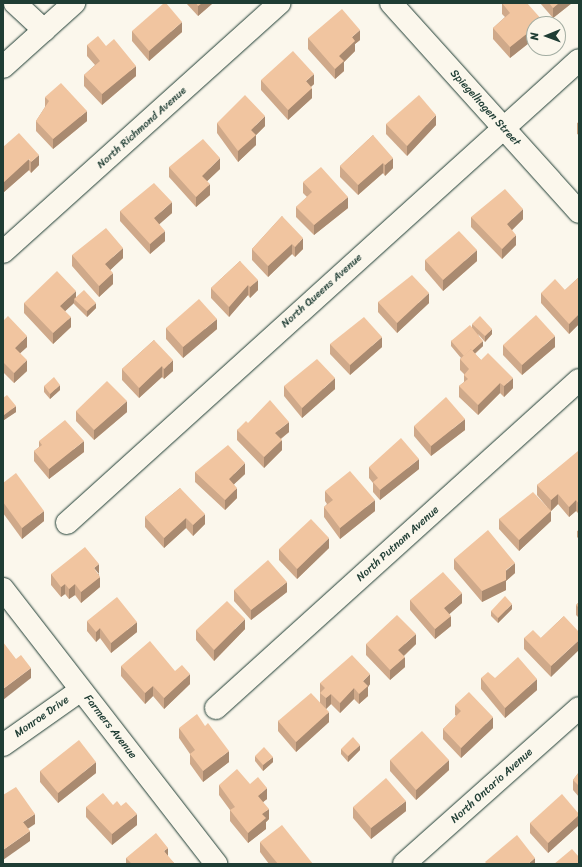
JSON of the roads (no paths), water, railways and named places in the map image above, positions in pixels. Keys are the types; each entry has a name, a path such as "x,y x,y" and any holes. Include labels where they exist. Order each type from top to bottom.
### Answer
{"street":[{"path":"16,3 44,30"},
{"path":"3,67 74,3"},
{"name":"North Richmond Avenue","path":"3,252 280,3"},
{"name":"Spiegelhagen Street","path":"391,3 579,212"},
{"name":"North Queens Avenue","path":"67,524 579,60"},
{"name":"North Putnam Avenue","path":"216,708 579,380"},
{"name":"Farmers Avenue","path":"3,590 216,864"},
{"name":"Monroe Drive","path":"3,745 81,690"},
{"name":"North Ontario Avenue","path":"404,864 579,708"}]}
